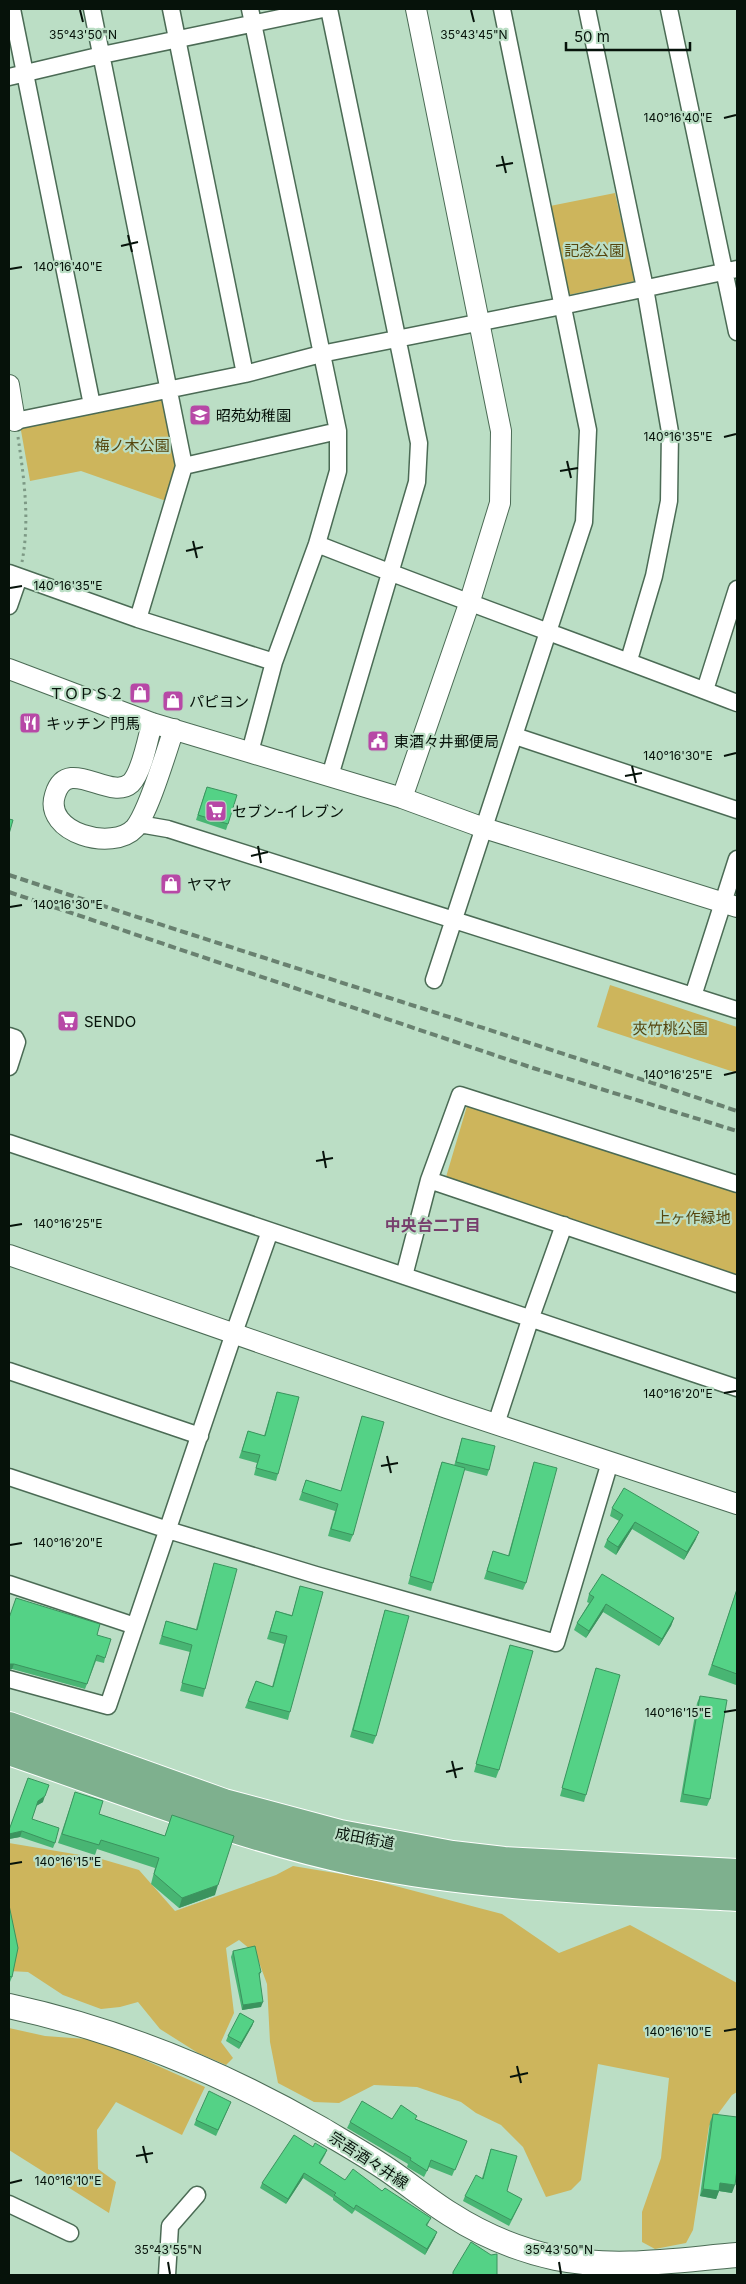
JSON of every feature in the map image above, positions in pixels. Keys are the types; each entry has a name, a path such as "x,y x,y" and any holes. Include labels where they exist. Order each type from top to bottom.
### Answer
{"highway":[{"name":"成田街道","path":"9,1726 224,1803 340,1834 452,1855 504,1861 737,1873"},
{"name":"成田街道","path":"9,1751 258,1835 357,1862 492,1882 737,1897"}],"main road":[{"name":"宗吾酒々井線","path":"9,2006 105,2032 179,2059 260,2094 382,2166 451,2215 497,2239 555,2258 594,2264 656,2268 737,2255"}],"street":[{"path":"12,9 92,405"},
{"path":"92,9 184,466 138,619"},
{"path":"171,9 245,374"},
{"path":"9,77 177,40 251,17 323,9"},
{"path":"329,9 419,444 417,482 330,776"},
{"path":"402,798 469,604 500,503 501,431 416,9"},
{"path":"434,980 584,522 588,430 502,9"},
{"path":"587,9 645,288 670,432 669,501 654,576 629,660"},
{"path":"669,9 731,270 737,332"},
{"path":"250,752 274,662 317,544 338,472 338,431 251,17"},
{"path":"9,384 16,421 245,374 322,354 731,270"},
{"path":"184,466 338,431"},
{"path":"317,544 469,604 629,660 737,703"},
{"path":"9,606 14,575 138,619 274,662"},
{"path":"704,690 737,589"},
{"path":"9,669 152,722 402,798 484,828 730,904"},
{"path":"152,722 136,777 129,785 120,787 69,778 60,783 54,796 54,808 58,819 81,835 102,840 122,835 136,826 145,825 168,829 453,918 737,1010"},
{"path":"136,826 148,802 174,729"},
{"path":"514,736 737,810"},
{"path":"693,996 730,904 737,859"},
{"path":"9,1036 15,1038 17,1042 9,1067"},
{"path":"404,1276 430,1180 460,1095 737,1184"},
{"path":"9,1142 737,1388"},
{"path":"430,1180 737,1284"},
{"path":"496,1424 564,1225"},
{"path":"9,1679 108,1706 270,1231"},
{"path":"9,1255 496,1424 737,1504"},
{"path":"9,1371 200,1436"},
{"path":"9,1477 168,1530 316,1575 556,1643 610,1462"},
{"path":"9,1584 135,1626"},
{"path":"167,2275 170,2226 196,2195"},
{"path":"9,2204 70,2233"}],"path":[{"path":"14,575 26,540 25,486 16,421"}],"green space":[{"name":"記念公園","path":"615,193 635,281 568,295 550,206"},
{"name":"梅ノ木公園","path":"164,397 179,466 169,502 81,471 30,481 20,425"},
{"name":"夾竹桃公園","path":"610,985 737,1027 737,1073 597,1027"},
{"name":"上ヶ作緑地","path":"467,1106 737,1188 737,1275 446,1177"},
{"path":"9,1843 98,1858 139,1870 175,1911 276,1875 293,1866 365,1878 502,1914 559,1953 630,1925 737,1983 737,2092 732,2095 709,2126 693,2230 686,2243 655,2249 642,2242 642,2212 661,2158 669,2078 598,2064 581,2180 571,2190 546,2197 523,2147 501,2125 476,2113 461,2102 417,2087 374,2085 339,2103 314,2102 278,2083 270,2042 267,1984 256,1954 239,1940 226,1948 234,2013 221,2042 233,2058 226,2065 198,2053 160,2029 138,2002 120,2007 101,2009 63,1995 28,1972 9,1971"},
{"path":"9,2028 45,2036 100,2040 205,2087 182,2135 116,2102 97,2130 98,2169 116,2182 109,2213 9,2150"}],"building":[{"name":"セブン-イレブン","path":"207,787 237,795 228,824 198,815"},
{"path":"9,819 13,820 9,834"},
{"path":"277,1392 299,1397 278,1474 256,1468 260,1455 242,1451 248,1431 265,1436"},
{"path":"362,1416 384,1422 353,1535 331,1529 338,1504 302,1492 306,1480 341,1491"},
{"path":"462,1438 495,1446 489,1470 456,1462"},
{"path":"442,1462 465,1468 433,1583 410,1576"},
{"path":"534,1462 557,1468 526,1583 487,1571 493,1551 509,1556"},
{"path":"624,1488 699,1532 687,1552 635,1522 618,1547 607,1540 623,1515 612,1508"},
{"path":"214,1563 237,1569 205,1689 182,1683 192,1645 162,1636 166,1621 197,1630"},
{"path":"602,1574 674,1618 662,1639 606,1604 589,1631 577,1623 594,1597 589,1594"},
{"path":"300,1586 323,1592 290,1712 248,1701 256,1681 273,1687 287,1636 270,1632 276,1611 292,1616"},
{"path":"737,1589 737,1674 712,1665"},
{"path":"16,1598 100,1624 97,1635 111,1639 105,1658 97,1655 87,1684 9,1664 9,1618"},
{"path":"385,1610 409,1616 376,1736 353,1730"},
{"path":"510,1645 533,1651 499,1770 476,1764"},
{"path":"596,1668 620,1675 586,1795 562,1788"},
{"path":"700,1696 727,1700 710,1799 683,1794"},
{"path":"28,1778 49,1785 45,1796 38,1801 32,1819 59,1828 55,1843 22,1831 9,1834"},
{"path":"75,1792 103,1801 99,1814 165,1836 172,1815 234,1836 218,1885 182,1898 154,1874 159,1858 101,1840 99,1845 62,1834"},
{"path":"9,1905 18,1948 12,1977 9,1976"},
{"path":"255,1946 261,1972 259,1973 263,2002 243,2005 233,1951"},
{"path":"240,2013 254,2021 241,2043 228,2036"},
{"path":"209,2091 231,2102 218,2130 196,2120"},
{"path":"362,2101 392,2119 401,2105 417,2116 415,2119 467,2141 455,2170 431,2160 427,2171 410,2160 411,2158 350,2122"},
{"path":"713,2114 737,2117 737,2169 735,2185 720,2183 719,2191 703,2189"},
{"path":"294,2135 313,2147 315,2143 327,2150 319,2163 345,2180 353,2169 382,2191 385,2188 431,2218 426,2225 437,2232 427,2249 356,2205 354,2209 334,2195 336,2193 304,2173 288,2199 262,2183"},
{"path":"491,2149 517,2156 507,2191 522,2199 511,2220 465,2196 476,2175 483,2179"},
{"path":"471,2242 491,2255 497,2254 497,2275 453,2275"}],"railway":[{"path":"9,875 737,1111"},
{"path":"9,892 533,1068 737,1131"}],"place":[{"name":"昭苑幼稚園","path":"200,415"},
{"name":"ＴＯＰＳ２","path":"140,693"},
{"name":"パピヨン","path":"173,701"},
{"name":"キッチン 門馬","path":"30,723"},
{"name":"東酒々井郵便局","path":"378,741"},
{"name":"セブン-イレブン","path":"216,811"},
{"name":"ヤマヤ","path":"171,884"},
{"name":"SENDO","path":"68,1021"}],"district":[{"name":"中央台二丁目","path":"433,1225"}]}
